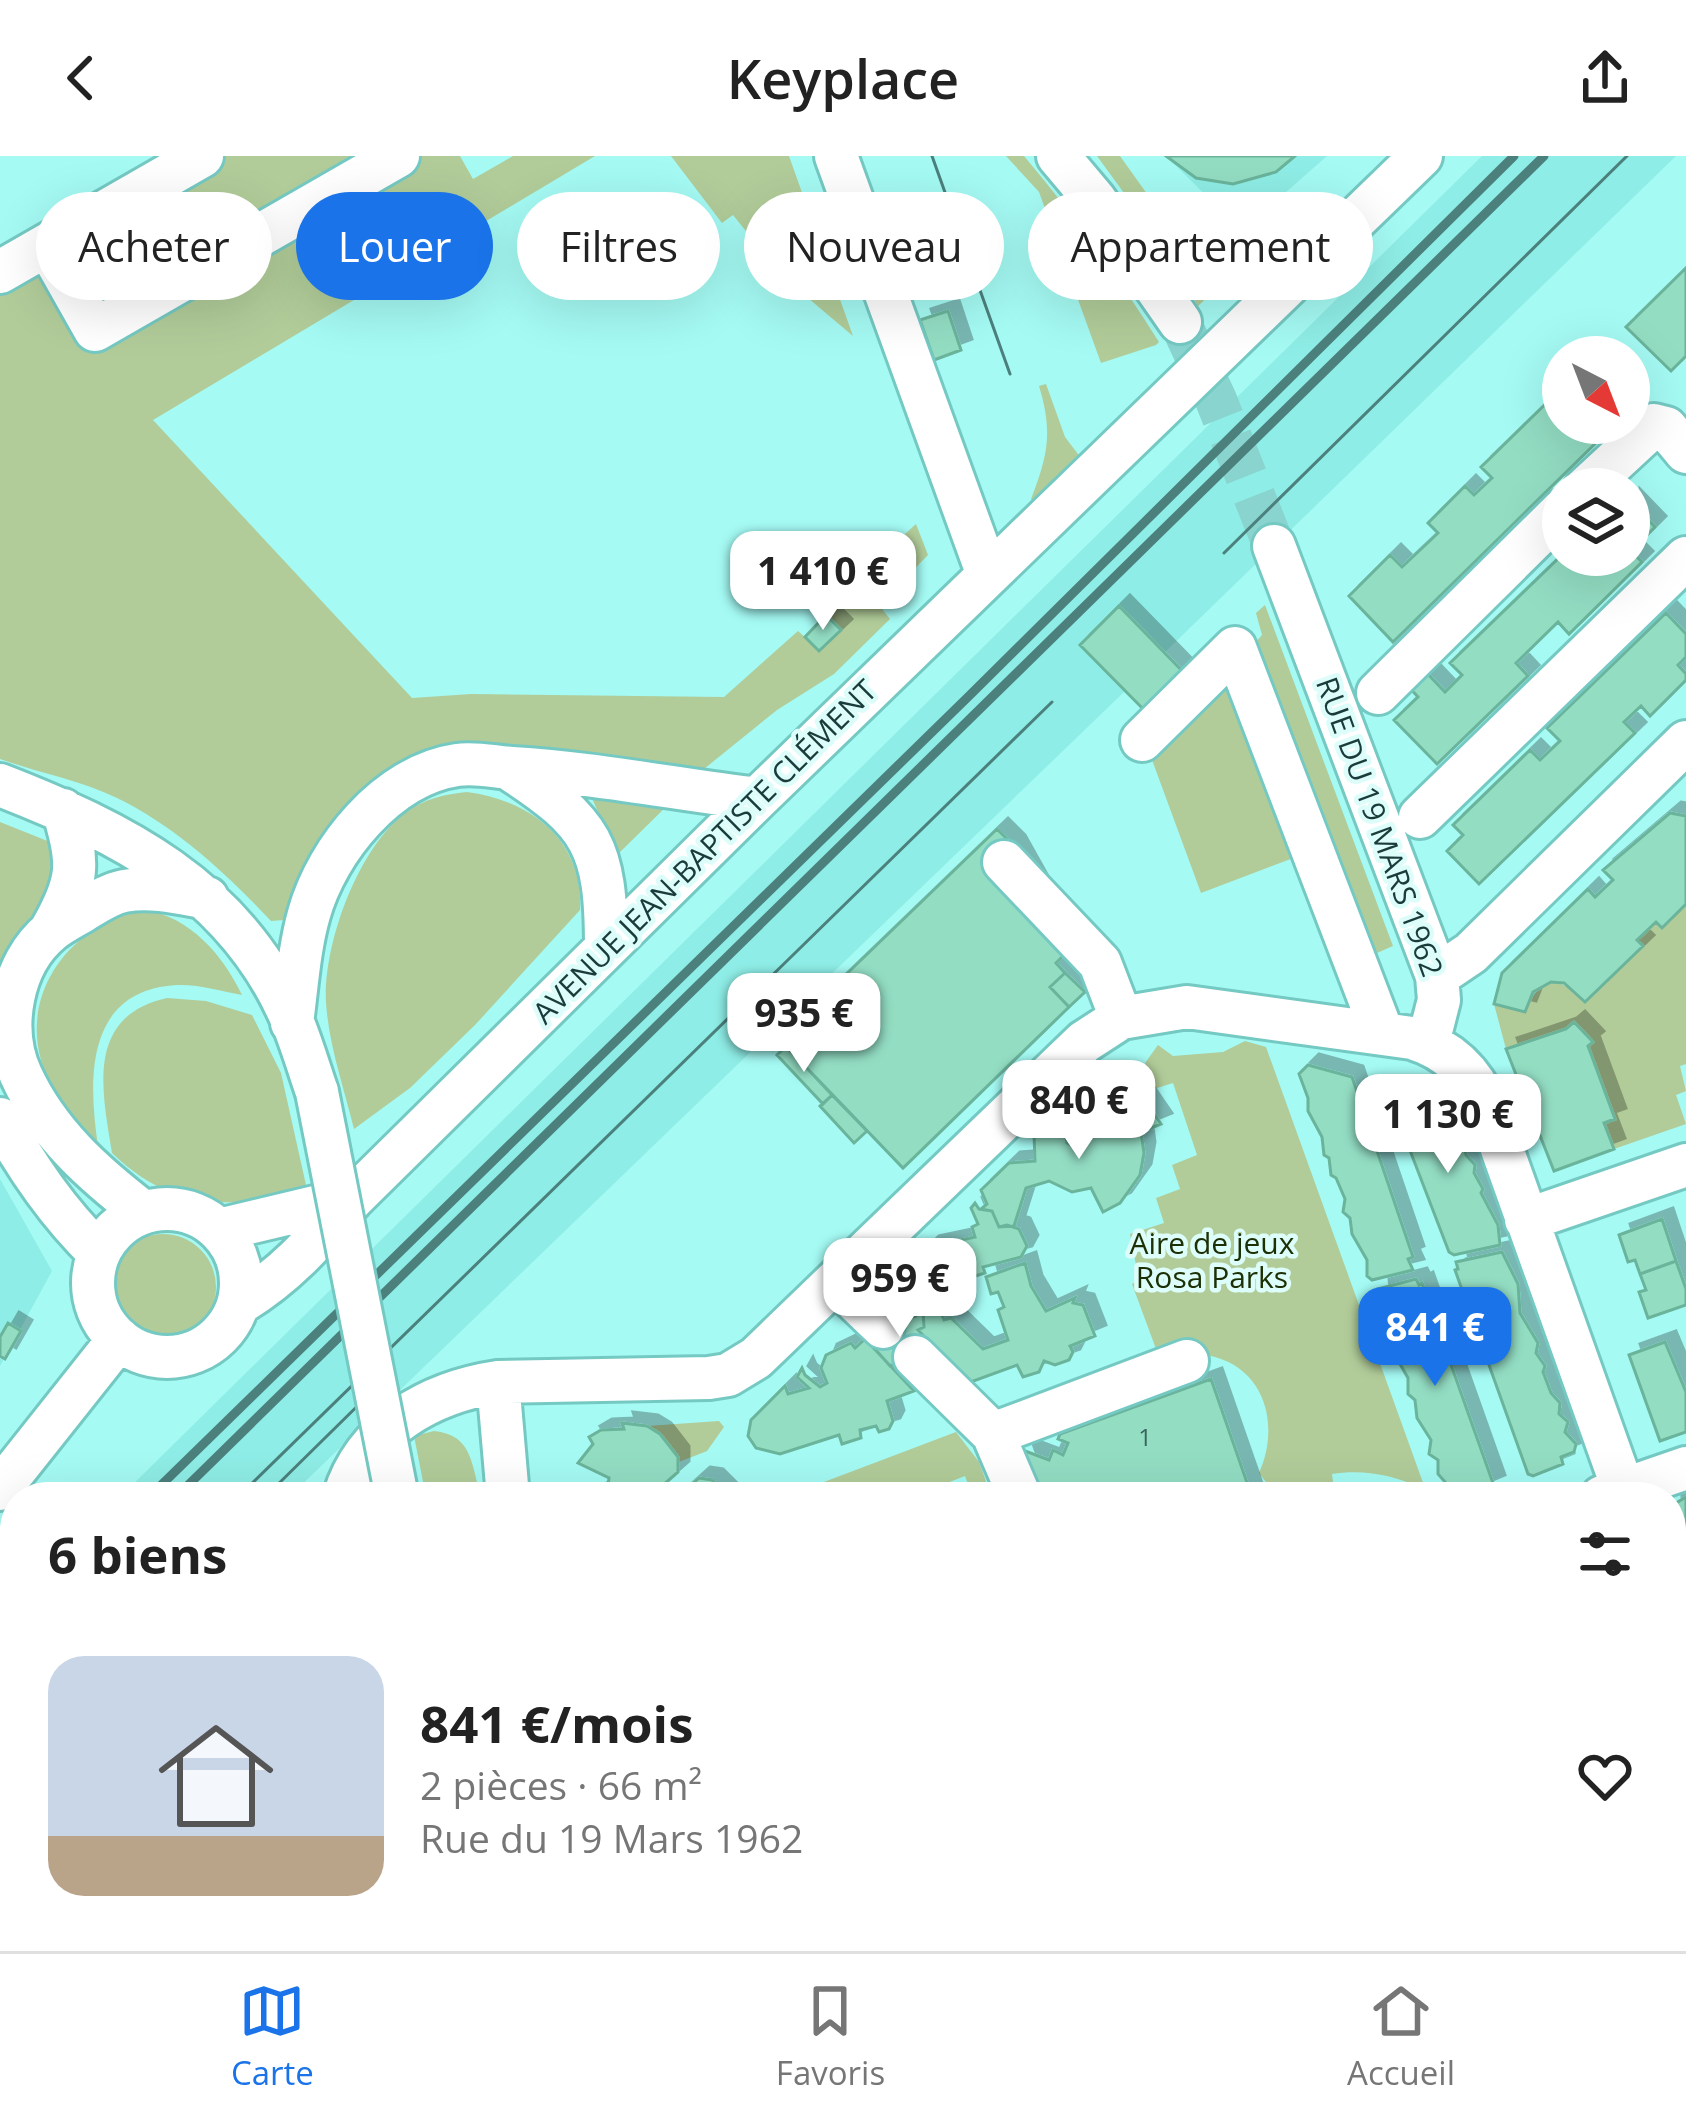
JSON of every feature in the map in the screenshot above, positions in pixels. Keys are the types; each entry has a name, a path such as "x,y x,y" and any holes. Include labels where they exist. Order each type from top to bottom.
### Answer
{"street":[{"path":"139,192 202,156"},
{"path":"272,228 398,156"},
{"path":"836,156 988,575"},
{"path":"1058,156 1106,215 1180,322"},
{"name":"AVENUE JEAN-BAPTISTE CLÉMENT","path":"238,1304 270,1286 606,948 1421,156"},
{"path":"0,272 36,251"},
{"path":"78,300 95,330 147,300"},
{"path":"1621,468 1670,439"},
{"path":"1378,692 1542,531"},
{"name":"RUE DU 19 MARS 1962","path":"1274,545 1437,976 1439,1000 1428,1043"},
{"path":"1420,818 1686,558"},
{"path":"1142,740 1235,648 1382,1032"},
{"path":"1437,976 1471,953 1686,742"},
{"path":"292,1022 310,910 346,841 404,785 433,771 462,764 570,770 758,799"},
{"path":"508,767 570,811 586,832 604,896 606,948"},
{"path":"0,785 63,810 161,863 207,898 265,970 292,1022 317,1092 394,1482"},
{"path":"63,810 76,873 70,896 25,968 12,1002 9,1032 20,1073 67,1147 143,1212"},
{"path":"1004,862 1100,962 1121,1018"},
{"path":"51,931 120,891 153,889 207,898"},
{"path":"350,1482 359,1460 410,1413 443,1394 498,1382 728,1375 757,1358 1084,1042 1121,1018 1186,1007 1382,1032 1428,1043 1465,1069 1482,1094 1613,1482"},
{"path":"0,1119 29,1172 71,1227 98,1253"},
{"path":"1526,1220 1686,1165"},
{"path":"220,1230 353,1198"},
{"path":"184,1210 220,1230 238,1265 238,1304 220,1334 187,1354 147,1355 118,1340 104,1324 93,1294 98,1253 116,1228 143,1212 184,1210"},
{"path":"836,1282 883,1327"},
{"path":"6,1482 118,1340"},
{"path":"915,1357 993,1434 1015,1482"},
{"path":"993,1434 1186,1361"},
{"path":"498,1382 507,1482"},
{"path":"1650,1482 1686,1468"}],"shaded area":[{"path":"1166,156 1327,156 1286,192 1202,192"},
{"path":"1482,156 1676,156 1165,652 1150,716 1124,692 305,1482 135,1482 1336,300 1373,300 1373,263"},
{"path":"0,1179 52,1271 0,1366"}],"green space":[{"path":"158,156 460,156 473,179 513,156 595,156 535,192 517,192 517,203 493,217 493,192 296,192 296,300 354,300 153,420 412,698 471,694 724,697 798,631 820,651 840,630 821,610 916,524 928,555 879,605 890,619 834,674 777,710 699,773 522,752 324,843 284,920 271,921 199,852 138,809 89,786 0,759 0,248 36,227 36,300 272,300 272,192 96,192"},
{"path":"671,156 789,156 802,192 744,192 744,229 733,215 720,220 720,192 698,192"},
{"path":"1006,156 1024,156 1053,192 1039,192"},
{"path":"1097,156 1120,156 1146,192 1123,192"},
{"path":"810,300 840,300 853,336"},
{"path":"1078,300 1132,300 1159,342 1101,363"},
{"path":"1046,384 1065,437 1084,462 1037,506 1031,499 1045,456 1047,430 1039,386"},
{"path":"1265,605 1393,946 1363,959 1254,644 1262,635 1256,613"},
{"path":"1214,683 1232,685 1296,857 1201,893 1148,749"},
{"path":"467,792 512,804 549,828 573,863 580,910 410,1088 354,1129 326,1003 337,926 359,873 389,828 420,804"},
{"path":"591,796 673,800 617,855"},
{"path":"0,822 60,846 63,861 0,986"},
{"path":"1686,904 1686,1064 1680,1066 1686,1091 1676,1095 1686,1124 1614,1149 1604,1123 1615,1118 1574,1022 1506,1049 1494,1004 1525,1012 1533,996 1549,983 1573,990 1656,923 1662,928"},
{"path":"145,910 176,921 203,940 242,995 177,985 147,991 124,1003 109,1020 94,1067 98,1146 45,1072 37,1034 39,1008 46,985 76,944 119,917"},
{"path":"167,998 206,1001 252,1015 281,1073 308,1194 228,1202 180,1195 157,1186 112,1153 103,1081 111,1039 122,1021 141,1007"},
{"name":"Aire de jeux Rosa Parks","path":"1245,1041 1266,1047 1423,1482 1344,1473 1332,1474 1333,1482 1266,1482 1259,1473 1268,1421 1247,1375 1233,1364 1208,1356 1159,1357 1132,1284 1139,1280 1130,1234 1164,1223 1156,1198 1180,1189 1172,1165 1197,1155 1173,1083 1154,1089 1145,1063 1158,1045 1173,1056 1223,1052"},
{"path":"163,1234 183,1238 200,1250 212,1267 216,1287 212,1307 200,1324 183,1336 163,1340 143,1336 126,1324 114,1307 110,1287 114,1267 126,1250 143,1238"},
{"path":"719,1421 724,1427 707,1451 679,1462 669,1443 647,1426"},
{"path":"434,1431 456,1438 468,1453 477,1482 423,1482 414,1436"},
{"path":"956,1432 979,1462 986,1482 967,1482 965,1476 950,1482 824,1482"}],"building":[{"path":"1166,156 1295,156 1276,172 1233,184 1196,178"},
{"path":"1166,156 1295,156 1276,172 1233,184 1196,178"},
{"path":"1686,268 1686,356 1671,371 1650,350 1650,336 1635,336 1626,327"},
{"path":"948,311 961,350 934,360 920,320"},
{"path":"1542,407 1542,444 1595,444 1570,468 1542,468 1542,496 1393,642 1349,596 1390,555 1402,567 1438,533 1428,523 1465,486 1474,495 1492,478 1481,467"},
{"path":"1542,574 1628,576 1569,634 1558,622 1516,663 1528,676 1437,764 1394,720 1418,697 1407,685 1423,669 1445,692 1462,675 1450,663"},
{"path":"1119,606 1189,678 1150,716 1080,645"},
{"path":"1666,613 1686,634 1686,657 1678,665 1686,680 1650,716 1641,706 1624,722 1635,733 1479,884 1447,851 1463,835 1453,825 1530,750 1540,760 1560,741 1547,728"},
{"path":"826,615 841,630 819,651 805,637"},
{"path":"1670,813 1686,816 1686,904 1662,928 1656,922 1637,940 1643,946 1585,1002 1564,983 1551,982 1533,992 1525,1012 1494,1004 1502,973 1588,889 1595,897 1613,880 1603,870"},
{"path":"997,829 1014,846 1071,948 1056,963 1065,973 1050,987 1069,1007 903,1168 779,1039"},
{"path":"1065,973 1085,992 1069,1007 1050,987"},
{"path":"1574,1022 1593,1042 1588,1046 1615,1119 1604,1123 1614,1149 1554,1171 1506,1049"},
{"path":"786,1046 832,1095 823,1104 777,1055"},
{"path":"1308,1065 1352,1077 1413,1257 1408,1259 1413,1270 1372,1280 1367,1276 1367,1260 1343,1212 1345,1199 1331,1175 1322,1137 1308,1111 1299,1074"},
{"path":"1135,1086 1161,1124 1141,1132 1140,1175 1120,1203 1103,1212 1091,1188 1072,1192 1049,1181 1026,1188 1014,1226 999,1227 992,1211 981,1209 987,1204 981,1190 1009,1163 1035,1161 1034,1134 1065,1130 1067,1143 1081,1150 1099,1100 1105,1104 1101,1110 1120,1120"},
{"path":"1403,1091 1450,1112 1461,1126 1466,1155 1475,1165 1481,1193 1498,1225 1500,1245 1454,1255 1449,1252 1401,1127 1397,1095"},
{"path":"832,1095 867,1131 854,1143 820,1106"},
{"path":"975,1203 979,1209 992,1211 999,1227 1019,1229 1027,1246 1021,1257 983,1267 985,1273 943,1286 940,1295 912,1307 909,1302 892,1303 886,1288 928,1247 975,1237 972,1227 978,1224 971,1208"},
{"path":"1662,1219 1676,1261 1640,1274 1635,1260 1628,1262 1619,1235"},
{"path":"1502,1252 1518,1284 1520,1313 1538,1343 1536,1353 1545,1366 1551,1393 1560,1403 1559,1414 1568,1422 1565,1432 1576,1444 1574,1452 1561,1457 1563,1464 1533,1476 1528,1474 1455,1270 1456,1262"},
{"path":"1676,1261 1686,1305 1648,1318 1639,1292 1646,1290 1640,1274"},
{"path":"1025,1263 1031,1286 1046,1311 1075,1298 1073,1303 1083,1305 1095,1336 1070,1346 1069,1360 1055,1365 1044,1361 1039,1372 1023,1377 1017,1365 968,1383 918,1330 924,1327 923,1311 938,1306 944,1320 951,1318 983,1349 1008,1340 998,1310 1004,1307 998,1292 991,1294 986,1277"},
{"path":"1416,1279 1422,1283 1493,1482 1445,1482 1438,1474 1438,1460 1429,1454 1431,1440 1417,1418 1408,1378 1396,1357 1395,1339 1380,1311 1378,1289"},
{"path":"919,1310 924,1327 918,1330 936,1349 890,1366 861,1333 916,1316"},
{"path":"8,1323 21,1331 5,1359 0,1356 0,1337"},
{"path":"865,1339 914,1391 887,1401 893,1421 889,1429 879,1432 876,1426 860,1430 861,1438 842,1444 839,1435 780,1454 756,1448 748,1436 751,1420 785,1386 788,1394 809,1388 797,1377 802,1368 820,1387 827,1383 821,1368 826,1355 851,1343 855,1348"},
{"path":"1665,1342 1686,1392 1686,1432 1660,1441 1629,1355"},
{"path":"1211,1379 1247,1482 1032,1482 1020,1449 1049,1460 1053,1450 1063,1455 1068,1443 1058,1439 1060,1434"},
{"path":"622,1423 647,1426 660,1434 678,1457 678,1472 667,1482 608,1482 609,1478 578,1463 593,1444 589,1437 601,1430 624,1429"}],"tunnel":[{"path":"1180,322 1274,546"}],"tram line":[{"path":"932,156 1010,374"},
{"path":"1224,553 1627,156"},
{"path":"253,1482 1052,702"},
{"path":"280,1482 393,1371"}],"railway":[{"path":"164,1482 1514,156"},
{"path":"191,1482 1544,156"}]}
